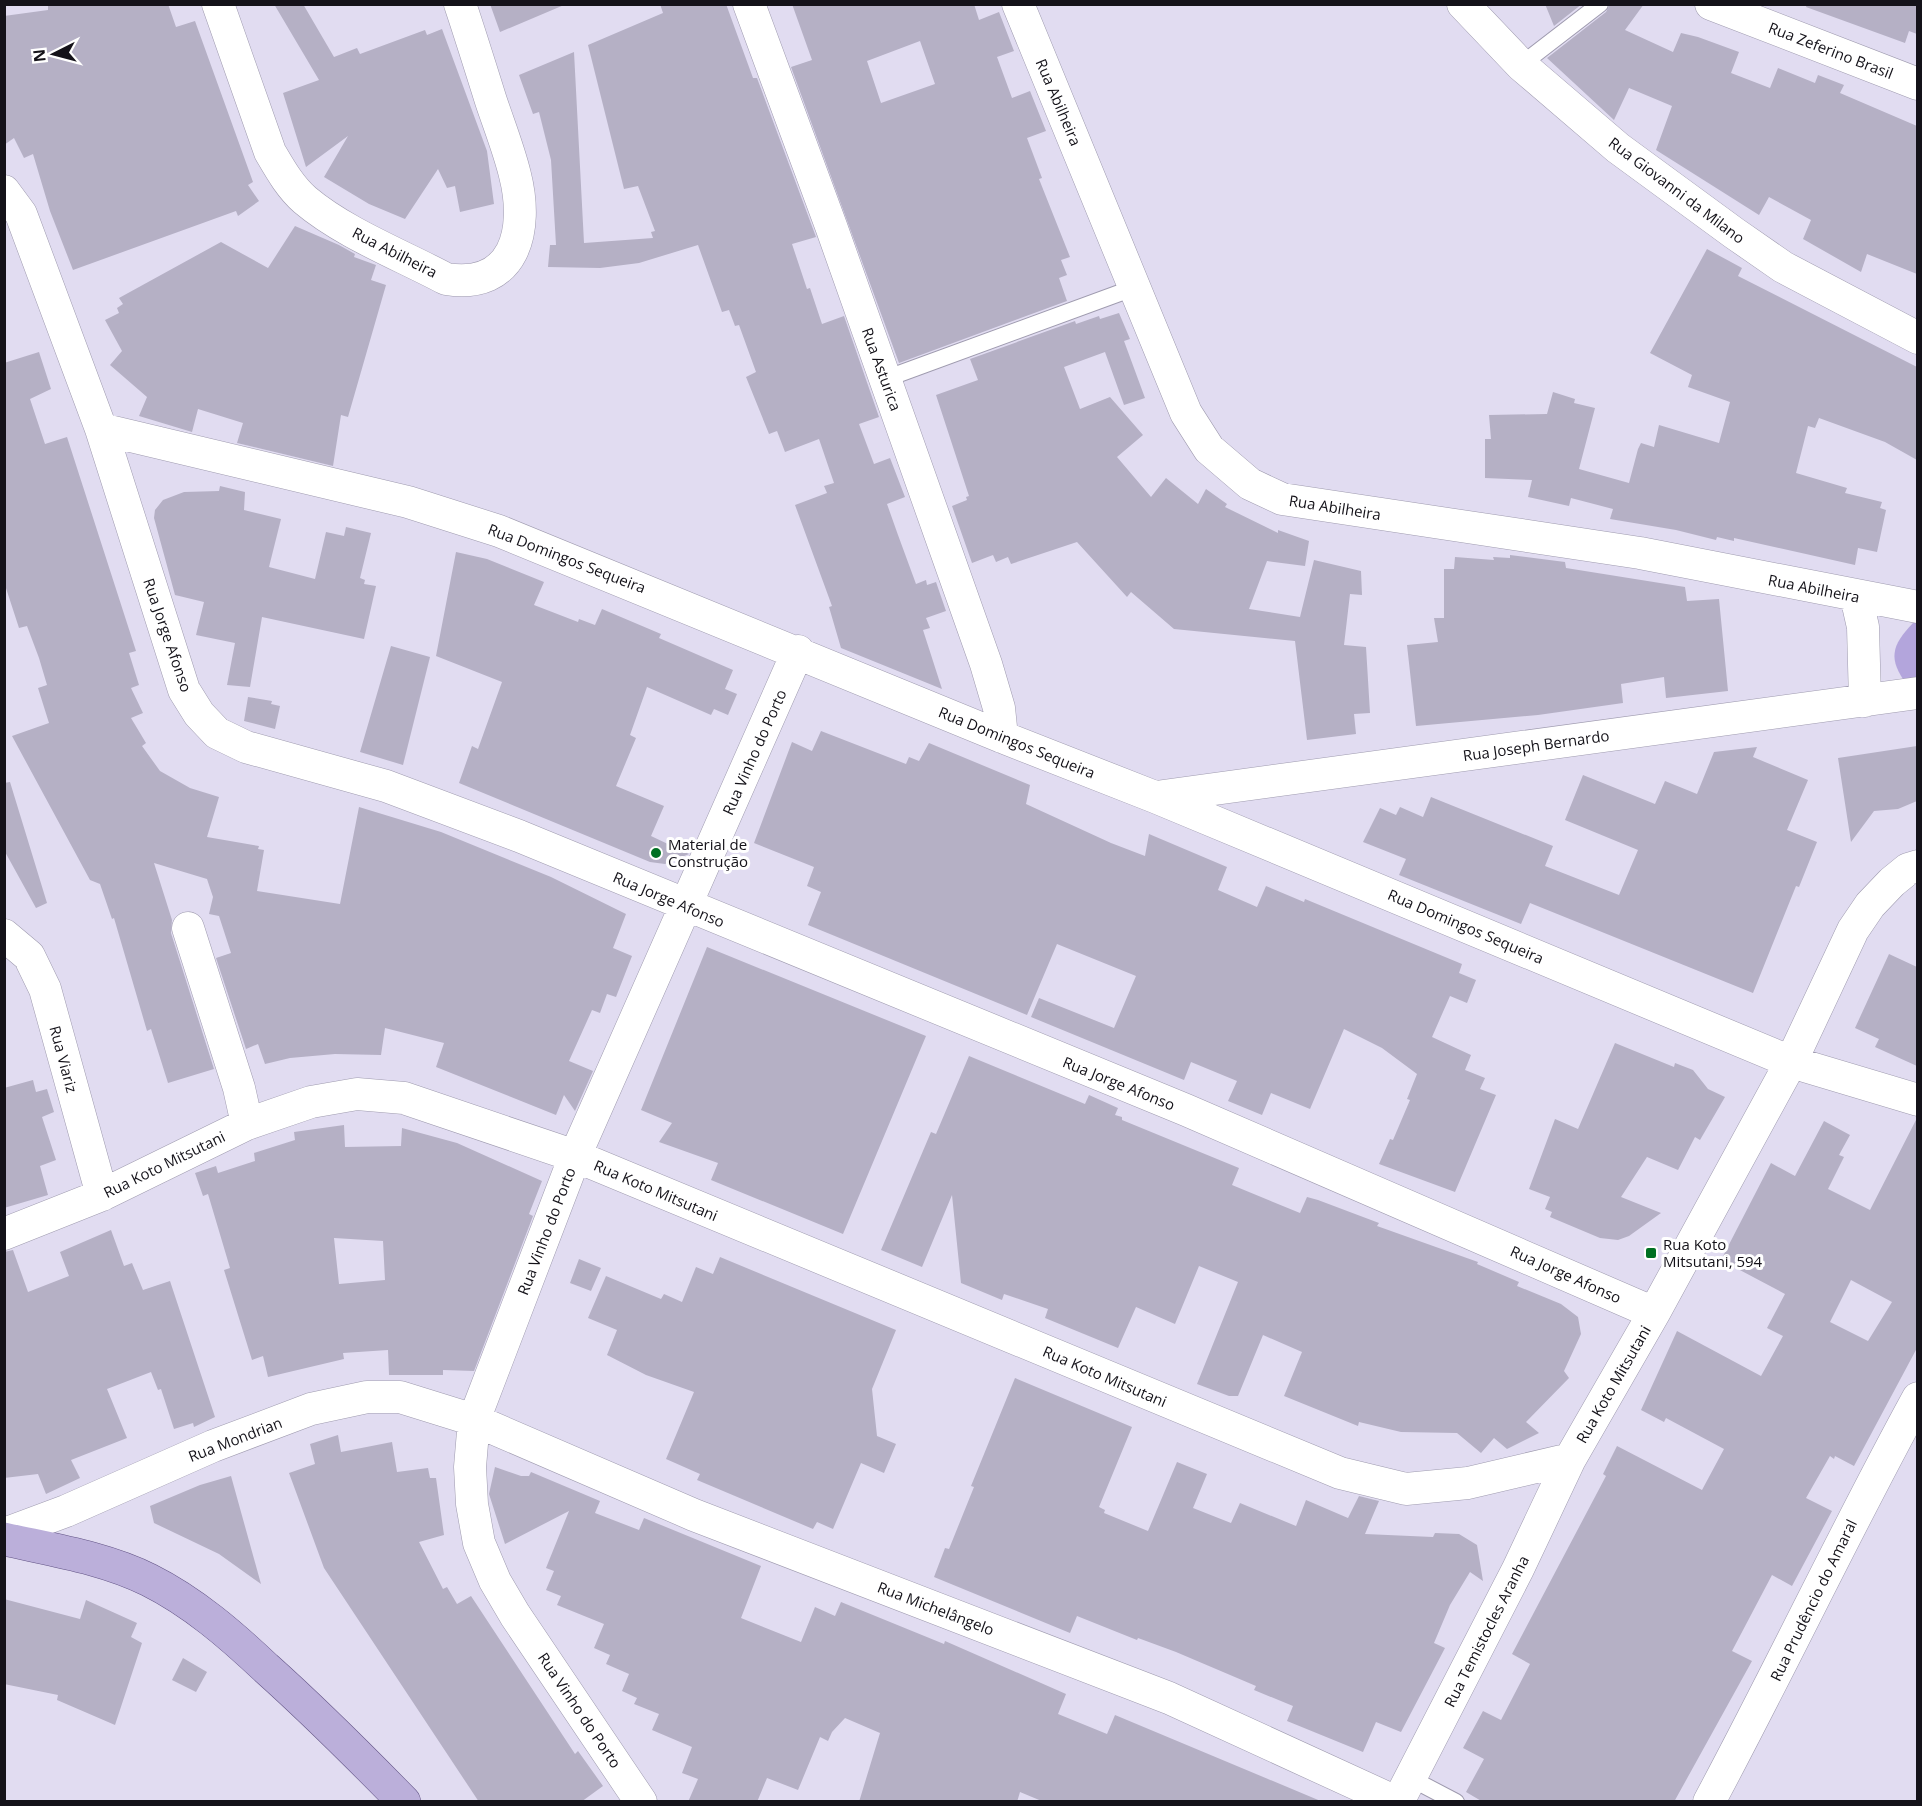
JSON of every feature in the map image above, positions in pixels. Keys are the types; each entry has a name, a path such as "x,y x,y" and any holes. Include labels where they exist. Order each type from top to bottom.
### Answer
{"main road":[{"path":"4,1537 108,1563 149,1580 183,1600 237,1641 318,1714 404,1802"}],"street":[{"name":"Rua Abilheira","path":"218,4 270,152 283,174 305,200 339,223 446,279 463,281 481,278 505,266 516,243 519,212 516,176 460,4"},
{"name":"Rua Asturica","path":"749,4 986,663 999,708 1002,737"},
{"name":"Rua Abilheira","path":"1018,4 1186,413 1209,449 1250,484 1282,499 1640,553 1917,607"},
{"name":"Rua Giovanni da Milano","path":"1463,4 1521,65 1618,148 1783,267 1917,338"},
{"name":"Rua Zeferino Brasil","path":"1711,4 1917,84"},
{"name":"Rua Jorge Afonso","path":"4,191 21,214 101,429 184,690 199,714 217,733 246,747 386,786 519,836 686,907 1186,1110 1654,1313"},
{"name":"Rua Domingos Sequeira","path":"101,429 408,502 499,531 798,651 1002,737 1155,797 1791,1062 1917,1100"},
{"path":"1856,596 1863,627 1865,701"},
{"name":"Rua Vinho do Porto","path":"641,1802 515,1615 495,1581 479,1543 472,1504 470,1467 474,1420 575,1156 798,651"},
{"name":"Rua Joseph Bernardo","path":"1155,797 1917,693"},
{"name":"Rua Koto Mitsutani","path":"4,1234 102,1195 247,1124 311,1102 357,1094 404,1098 575,1156 1340,1473 1406,1489 1468,1483 1570,1459 1654,1313 1791,1062 1853,930 1870,905 1892,882 1917,866"},
{"path":"188,928 240,1088 247,1124"},
{"name":"Rua Viariz","path":"4,935 29,956 45,989 102,1195"},
{"name":"Rua Mondrian","path":"4,1537 213,1446 311,1410 367,1397 400,1397 474,1420"},
{"name":"Rua Prudêncio do Amaral","path":"1709,1802 1917,1398"},
{"name":"Rua Michelângelo","path":"474,1420 694,1515 1169,1698 1401,1794"},
{"name":"Rua Temistocles Aranha","path":"1401,1794 1518,1569 1570,1459"}],"lane":[{"path":"1521,65 1600,4"},
{"path":"885,379 1136,287"},
{"path":"1401,1794 1455,1802"}],"shaded area":[{"path":"1913,623 1917,623 1917,684 1907,685 1897,668 1895,653 1900,639"}],"building":[{"path":"48,4 168,4 176,27 195,21 253,182 248,185 259,201 238,216 236,211 73,270 50,211 33,154 24,158 14,138 4,145 4,16 48,10"},
{"path":"274,4 303,4 334,57 357,48 360,54 425,30 427,35 442,29 487,151 494,204 460,212 455,186 447,188 438,169 405,219 369,204 324,177 348,136 306,167 283,93 319,80"},
{"path":"490,4 564,4 564,5 500,32"},
{"path":"660,4 726,4 753,78 757,78 816,237 792,244 807,289 810,288 822,324 844,316 879,417 859,424 874,464 890,458 905,497 887,504 916,584 926,580 927,585 936,582 946,611 926,618 930,628 923,630 942,689 841,648 829,607 832,606 795,505 827,493 824,486 834,483 819,439 785,452 777,431 769,434 746,377 756,372 739,325 735,326 729,310 722,312 698,245 639,263 600,268 548,267 550,245 556,245 551,160 539,112 533,114 519,75 574,52 584,243 653,238 651,232 655,231 638,186 624,189 588,45 663,13"},
{"path":"792,4 974,4 979,20 999,12 1014,51 997,57 1012,98 1030,91 1046,131 1027,138 1042,178 1039,179 1070,257 1061,260 1067,275 1059,278 1067,301 899,363 791,67 812,60","holes":["920,41 935,84 881,103 867,61"]},
{"path":"1545,4 1582,4 1554,26"},
{"path":"1610,4 1644,4 1625,30 1673,52 1681,33 1698,37 1739,52 1731,73 1770,88 1778,68 1815,83 1818,75 1844,85 1840,93 1917,126 1917,274 1867,254 1861,272 1803,239 1811,220 1769,197 1759,215 1656,150 1672,106 1629,88 1614,120 1547,58 1606,12"},
{"path":"1807,4 1917,4 1917,34 1909,31 1905,43 1806,7"},
{"path":"295,226 339,245 355,254 354,257 376,265 371,280 386,285 348,417 341,415 333,466 237,443 243,423 198,409 192,432 139,416 147,397 110,365 122,351 105,320 119,313 117,308 123,304 119,298 221,242 268,268"},
{"path":"1707,249 1742,268 1738,276 1917,367 1917,460 1885,442 1819,418 1815,428 1808,426 1796,473 1847,488 1845,493 1882,502 1880,508 1886,510 1877,552 1858,548 1855,565 1734,538 1734,541 1717,537 1716,540 1676,530 1610,519 1613,509 1571,498 1569,506 1528,497 1532,480 1485,478 1485,439 1491,439 1489,415 1547,414 1553,392 1575,399 1574,403 1595,408 1579,469 1629,483 1641,443 1654,447 1659,425 1719,443 1730,402 1688,387 1692,375 1650,353"},
{"path":"1119,313 1130,339 1124,341 1145,398 1124,405 1105,352 1064,367 1080,409 1110,397 1143,435 1117,457 1151,497 1166,478 1198,504 1206,489 1227,504 1225,507 1278,533 1278,530 1309,541 1305,566 1267,561 1249,609 1300,617 1314,560 1361,571 1362,595 1350,594 1344,645 1366,647 1370,713 1354,714 1356,734 1307,740 1295,641 1174,629 1131,592 1127,597 1077,542 1011,564 1008,557 996,562 993,555 972,563 952,506 967,500 966,497 969,496 936,395 978,380 970,359 1075,321 1076,324 1099,316 1100,319"},
{"path":"39,352 51,389 30,399 45,444 67,437 136,651 129,653 139,685 131,688 143,713 131,718 146,743 142,746 160,771 190,788 219,797 207,837 259,846 258,849 264,850 257,891 340,904 359,807 441,832 551,877 626,914 613,948 632,956 616,997 607,994 600,1013 592,1010 569,1061 593,1071 575,1111 564,1095 556,1115 436,1067 444,1043 385,1028 381,1055 335,1054 290,1058 265,1064 258,1044 246,1049 216,958 231,953 219,916 209,914 213,897 207,879 154,863 172,920 171,933 214,1069 168,1083 151,1029 147,1031 114,918 112,919 100,884 90,880 12,736 49,723 38,688 47,685 39,658 27,626 19,628 4,582 4,363"},
{"path":"220,486 245,492 244,510 281,519 269,567 315,579 326,532 344,536 346,527 371,533 360,578 365,580 364,584 376,586 364,639 262,617 250,687 227,685 235,643 196,635 204,602 175,595 154,518 155,510 163,500 184,492 219,491"},
{"path":"456,552 487,559 544,582 534,605 578,622 579,619 595,625 602,609 661,634 659,638 733,670 725,689 737,694 728,715 714,709 711,715 647,687 630,735 636,738 616,786 664,806 651,836 689,854 665,864 650,862 459,783 472,746 478,749 502,682 436,656"},
{"path":"1510,555 1565,562 1566,568 1685,587 1687,601 1719,599 1728,691 1666,698 1664,677 1621,684 1623,703 1538,715 1416,726 1407,645 1438,642 1434,618 1444,618 1444,569 1454,569 1455,557 1494,560 1493,557 1510,558"},
{"path":"391,646 430,657 403,765 360,752"},
{"path":"248,697 272,701 271,704 280,706 275,729 244,721"},
{"path":"821,731 906,764 909,757 919,761 929,743 1030,785 1026,804 1111,843 1145,856 1149,834 1227,867 1218,890 1257,907 1266,886 1304,902 1305,899 1462,964 1459,973 1476,980 1467,1003 1450,996 1432,1037 1471,1055 1465,1070 1485,1078 1480,1089 1496,1095 1455,1192 1379,1164 1390,1139 1393,1140 1410,1100 1407,1099 1417,1074 1382,1048 1344,1029 1310,1109 1271,1093 1262,1115 1228,1101 1237,1081 1191,1062 1184,1080 1031,1017 1039,998 1114,1028 1136,976 1057,944 1027,1015 808,925 821,892 807,886 814,867 754,843 792,742 812,751"},
{"path":"1917,746 1917,801 1898,809 1874,811 1851,842 1838,758"},
{"path":"1757,747 1753,757 1808,780 1787,830 1817,842 1799,887 1796,886 1753,993 1530,903 1521,924 1399,875 1406,859 1363,842 1380,808 1396,815 1400,807 1423,817 1431,797 1553,846 1545,866 1619,895 1638,850 1565,820 1583,775 1655,804 1665,781 1697,794 1714,752"},
{"path":"10,782 47,903 36,908 4,850 4,783"},
{"path":"707,947 926,1036 843,1234 711,1180 718,1163 659,1142 672,1123 641,1110"},
{"path":"1889,954 1917,967 1917,1066 1875,1047 1879,1039 1855,1028"},
{"path":"1615,1043 1674,1067 1675,1063 1693,1070 1708,1089 1725,1097 1700,1140 1695,1137 1678,1170 1647,1157 1621,1197 1661,1213 1629,1236 1618,1240 1600,1238 1550,1217 1552,1212 1545,1209 1550,1197 1529,1189 1555,1119 1578,1129"},
{"path":"969,1056 1085,1104 1089,1095 1118,1108 1115,1115 1122,1117 1122,1120 1239,1168 1232,1185 1300,1213 1307,1197 1318,1200 1379,1223 1377,1226 1478,1262 1477,1264 1519,1282 1517,1286 1561,1304 1578,1317 1581,1334 1564,1371 1569,1378 1526,1422 1539,1433 1507,1449 1494,1438 1481,1453 1457,1433 1401,1432 1359,1422 1358,1426 1284,1396 1302,1352 1263,1335 1238,1396 1229,1396 1197,1384 1238,1282 1199,1266 1175,1324 1136,1307 1118,1348 1045,1318 1048,1309 1004,1294 1002,1300 961,1283 952,1195 922,1267 881,1250 931,1132 936,1134"},
{"path":"33,1080 36,1092 47,1089 54,1112 42,1117 56,1160 40,1166 48,1195 4,1208 4,1088"},
{"path":"1917,1118 1917,1348 1854,1466 1835,1456 1834,1459 1830,1456 1806,1498 1832,1511 1792,1586 1772,1575 1732,1651 1752,1661 1674,1802 1483,1802 1466,1792 1484,1759 1463,1748 1483,1711 1501,1720 1530,1664 1512,1654 1606,1476 1603,1474 1617,1446 1702,1490 1724,1449 1666,1418 1664,1422 1641,1410 1677,1331 1761,1376 1783,1336 1767,1328 1785,1294 1721,1260 1771,1163 1795,1176 1824,1121 1850,1135 1839,1155 1844,1157 1828,1189 1870,1210","holes":["1851,1280 1892,1302 1868,1341 1830,1322"]},
{"path":"344,1125 345,1147 401,1146 402,1128 457,1143 542,1181 529,1214 533,1216 474,1371 443,1370 443,1375 389,1375 388,1350 343,1353 344,1359 268,1377 263,1356 252,1360 224,1270 230,1268 208,1194 203,1196 195,1173 216,1166 218,1173 255,1161 254,1153 295,1140 294,1132","holes":["334,1238 383,1241 385,1280 339,1284"]},
{"path":"111,1230 124,1266 132,1263 143,1290 170,1281 215,1417 194,1427 193,1423 174,1429 161,1389 158,1390 151,1372 107,1389 127,1438 71,1460 80,1478 46,1494 38,1474 4,1478 4,1252 13,1250 28,1292 69,1276 60,1252"},
{"path":"720,1257 896,1330 872,1389 877,1436 896,1444 884,1473 861,1463 833,1529 817,1522 813,1529 697,1480 700,1474 666,1459 694,1392 646,1375 607,1355 617,1330 588,1318 606,1276 661,1299 664,1294 682,1302 696,1267 713,1274"},
{"path":"579,1259 601,1268 591,1291 570,1283"},
{"path":"1015,1378 1132,1427 1099,1507 1105,1510 1104,1513 1148,1531 1177,1462 1207,1474 1193,1508 1231,1523 1240,1503 1296,1526 1306,1500 1348,1518 1359,1496 1379,1501 1365,1534 1433,1537 1435,1533 1459,1534 1477,1545 1483,1581 1470,1572 1450,1605 1434,1643 1445,1648 1401,1732 1376,1722 1363,1752 1287,1721 1293,1706 1254,1690 1256,1686 1176,1652 1138,1638 1137,1640 1077,1616 1070,1633 934,1577 945,1548 949,1549 974,1487 971,1486"},
{"path":"338,1435 341,1452 392,1442 397,1472 428,1468 430,1478 436,1478 444,1535 419,1542 443,1589 447,1587 457,1604 471,1596 575,1754 578,1751 603,1786 581,1802 479,1802 324,1568 289,1473 315,1464 310,1444"},
{"path":"495,1467 521,1476 529,1476 531,1472 600,1501 595,1513 639,1530 644,1518 761,1566 741,1618 801,1642 815,1607 835,1616 841,1602 944,1644 945,1641 1066,1694 1058,1714 1107,1734 1115,1715 1323,1802 1044,1802 1020,1792 1017,1802 859,1802 880,1733 845,1718 832,1732 828,1741 820,1737 798,1790 767,1778 757,1802 688,1802 698,1779 682,1773 692,1747 652,1730 659,1714 634,1704 637,1698 622,1691 629,1674 606,1664 610,1655 594,1648 604,1624 557,1605 561,1596 546,1590 554,1571 546,1568 569,1511 505,1544 489,1494"},
{"path":"231,1476 261,1584 219,1554 154,1523 150,1506 200,1485"},
{"path":"4,1599 80,1619 86,1600 137,1623 131,1637 142,1643 115,1725 57,1700 58,1695 4,1684"},
{"path":"183,1658 207,1672 196,1692 172,1680"}],"place":[{"name":"Material de Construção","path":"656,853"},
{"name":"Rua Koto Mitsutani, 594","path":"1651,1253"}]}
